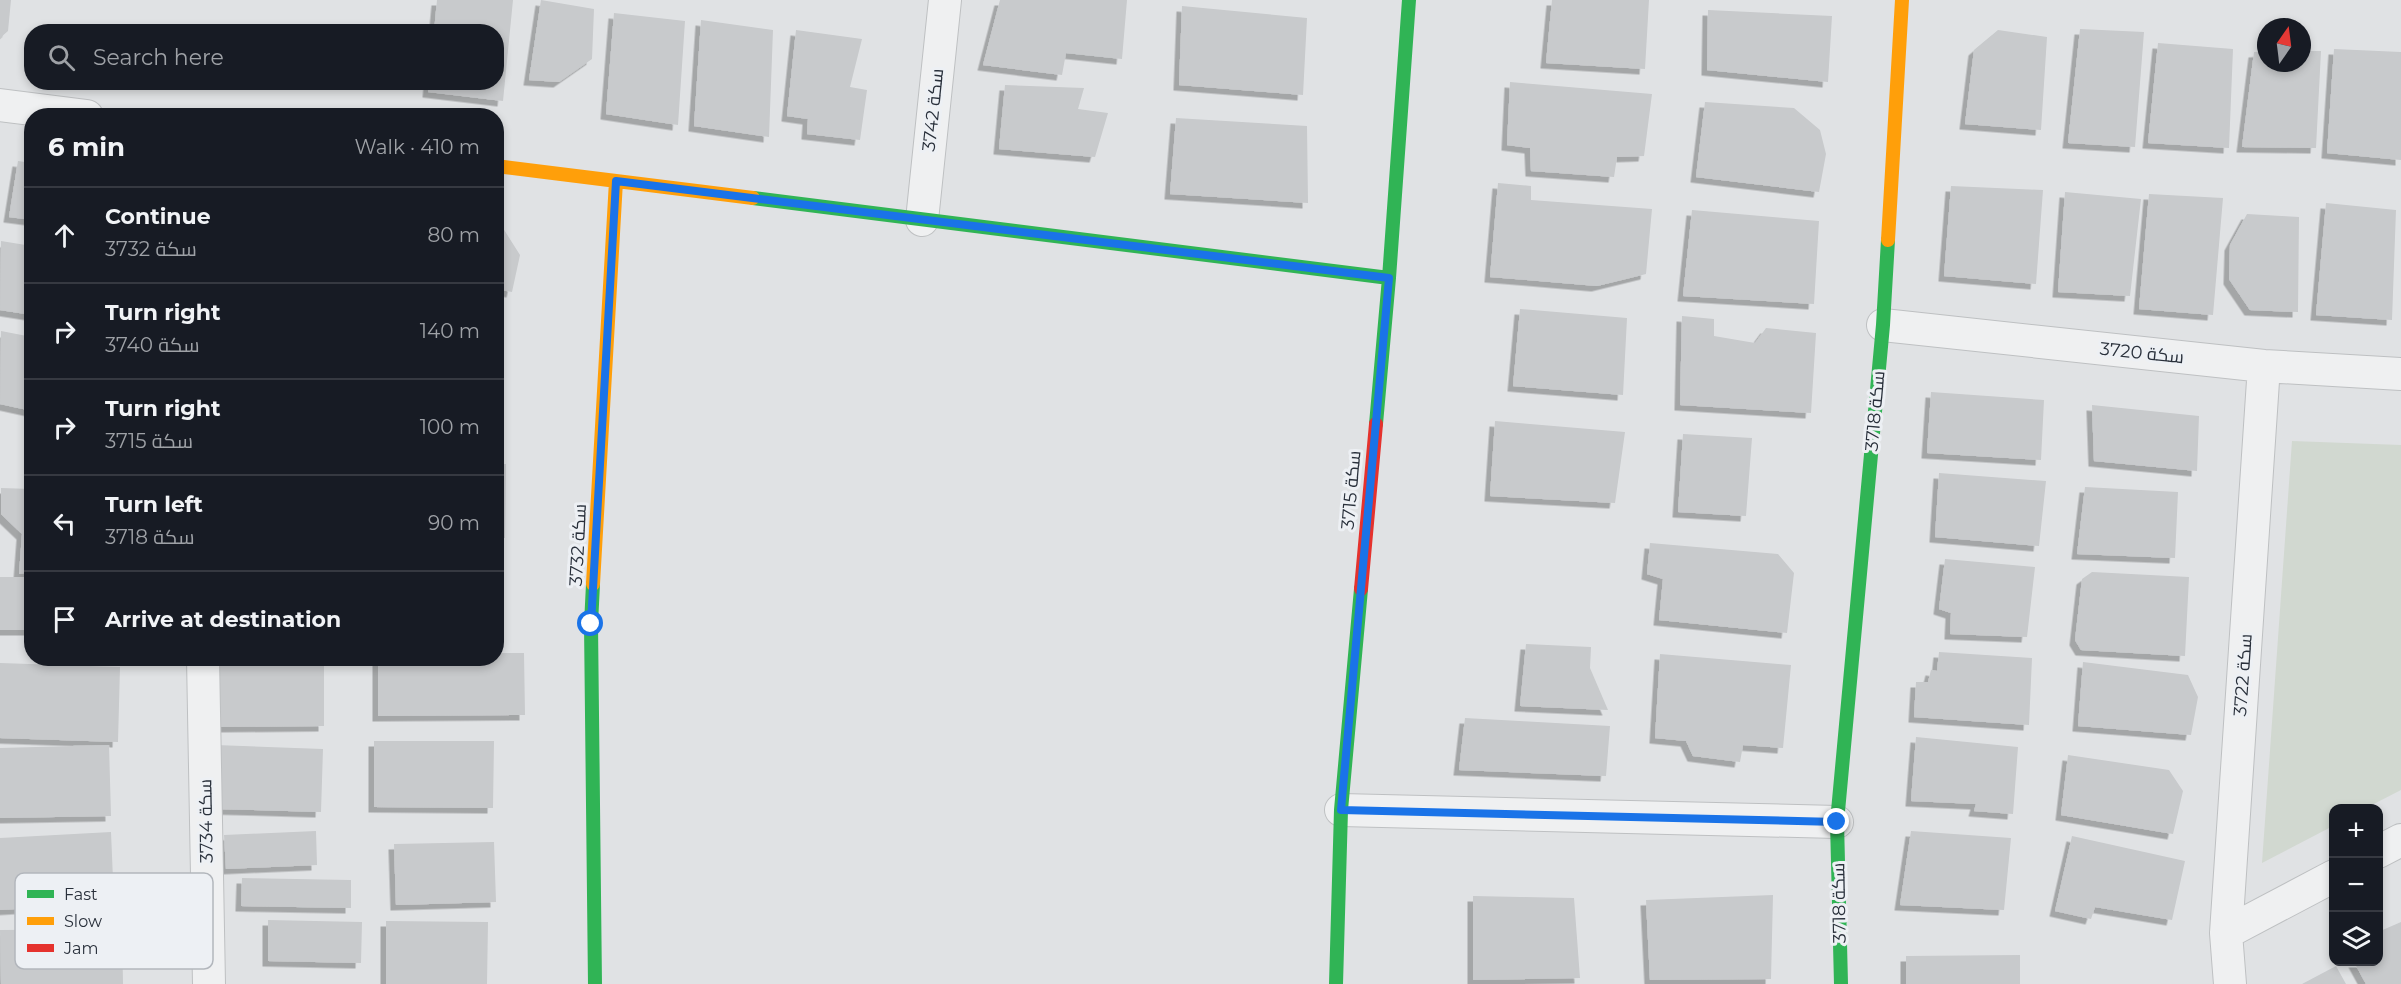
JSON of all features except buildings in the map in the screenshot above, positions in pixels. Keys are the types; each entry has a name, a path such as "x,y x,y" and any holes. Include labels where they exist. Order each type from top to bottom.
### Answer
{"street":[{"name":"سكة 3742","path":"922,220 945,0"},
{"name":"سكة 3715","path":"1336,984 1341,810 1389,278 1409,0"},
{"name":"سكة 3718","path":"1841,984 1837,822 1883,325 1902,0"},
{"path":"0,105 24,108"},
{"path":"504,167 1389,278"},
{"name":"سكة 3732","path":"595,984 591,624 616,181"},
{"name":"سكة 3720","path":"1883,325 2264,366 2401,374"},
{"name":"سكة 3722","path":"2229,984 2226,933 2264,366"},
{"name":"سكة 3734","path":"203,666 207,873"},
{"path":"1341,810 1837,822"},
{"path":"2383,850 2401,840"},
{"path":"2226,933 2329,879"},
{"name":"سكة 3734","path":"209,969 209,984"}],"shaded area":[{"path":"2292,441 2401,445 2401,790 2374,804 2329,804 2329,828 2262,863"}],"traffic: fast":[{"path":"1376,424 1409,0"},
{"path":"753,198 1389,278"},
{"path":"1841,984 1837,822 1883,325 1888,240"},
{"path":"593,584 591,624 595,984"},
{"path":"1336,984 1341,810 1361,589"}],"traffic: slow":[{"path":"1888,240 1902,0"},
{"path":"504,167 753,198"},
{"path":"593,584 616,181"}],"traffic: jam":[{"path":"1361,589 1376,424"}],"route":[{"path":"591,624 616,181 1389,278 1341,810 1837,822"}]}
